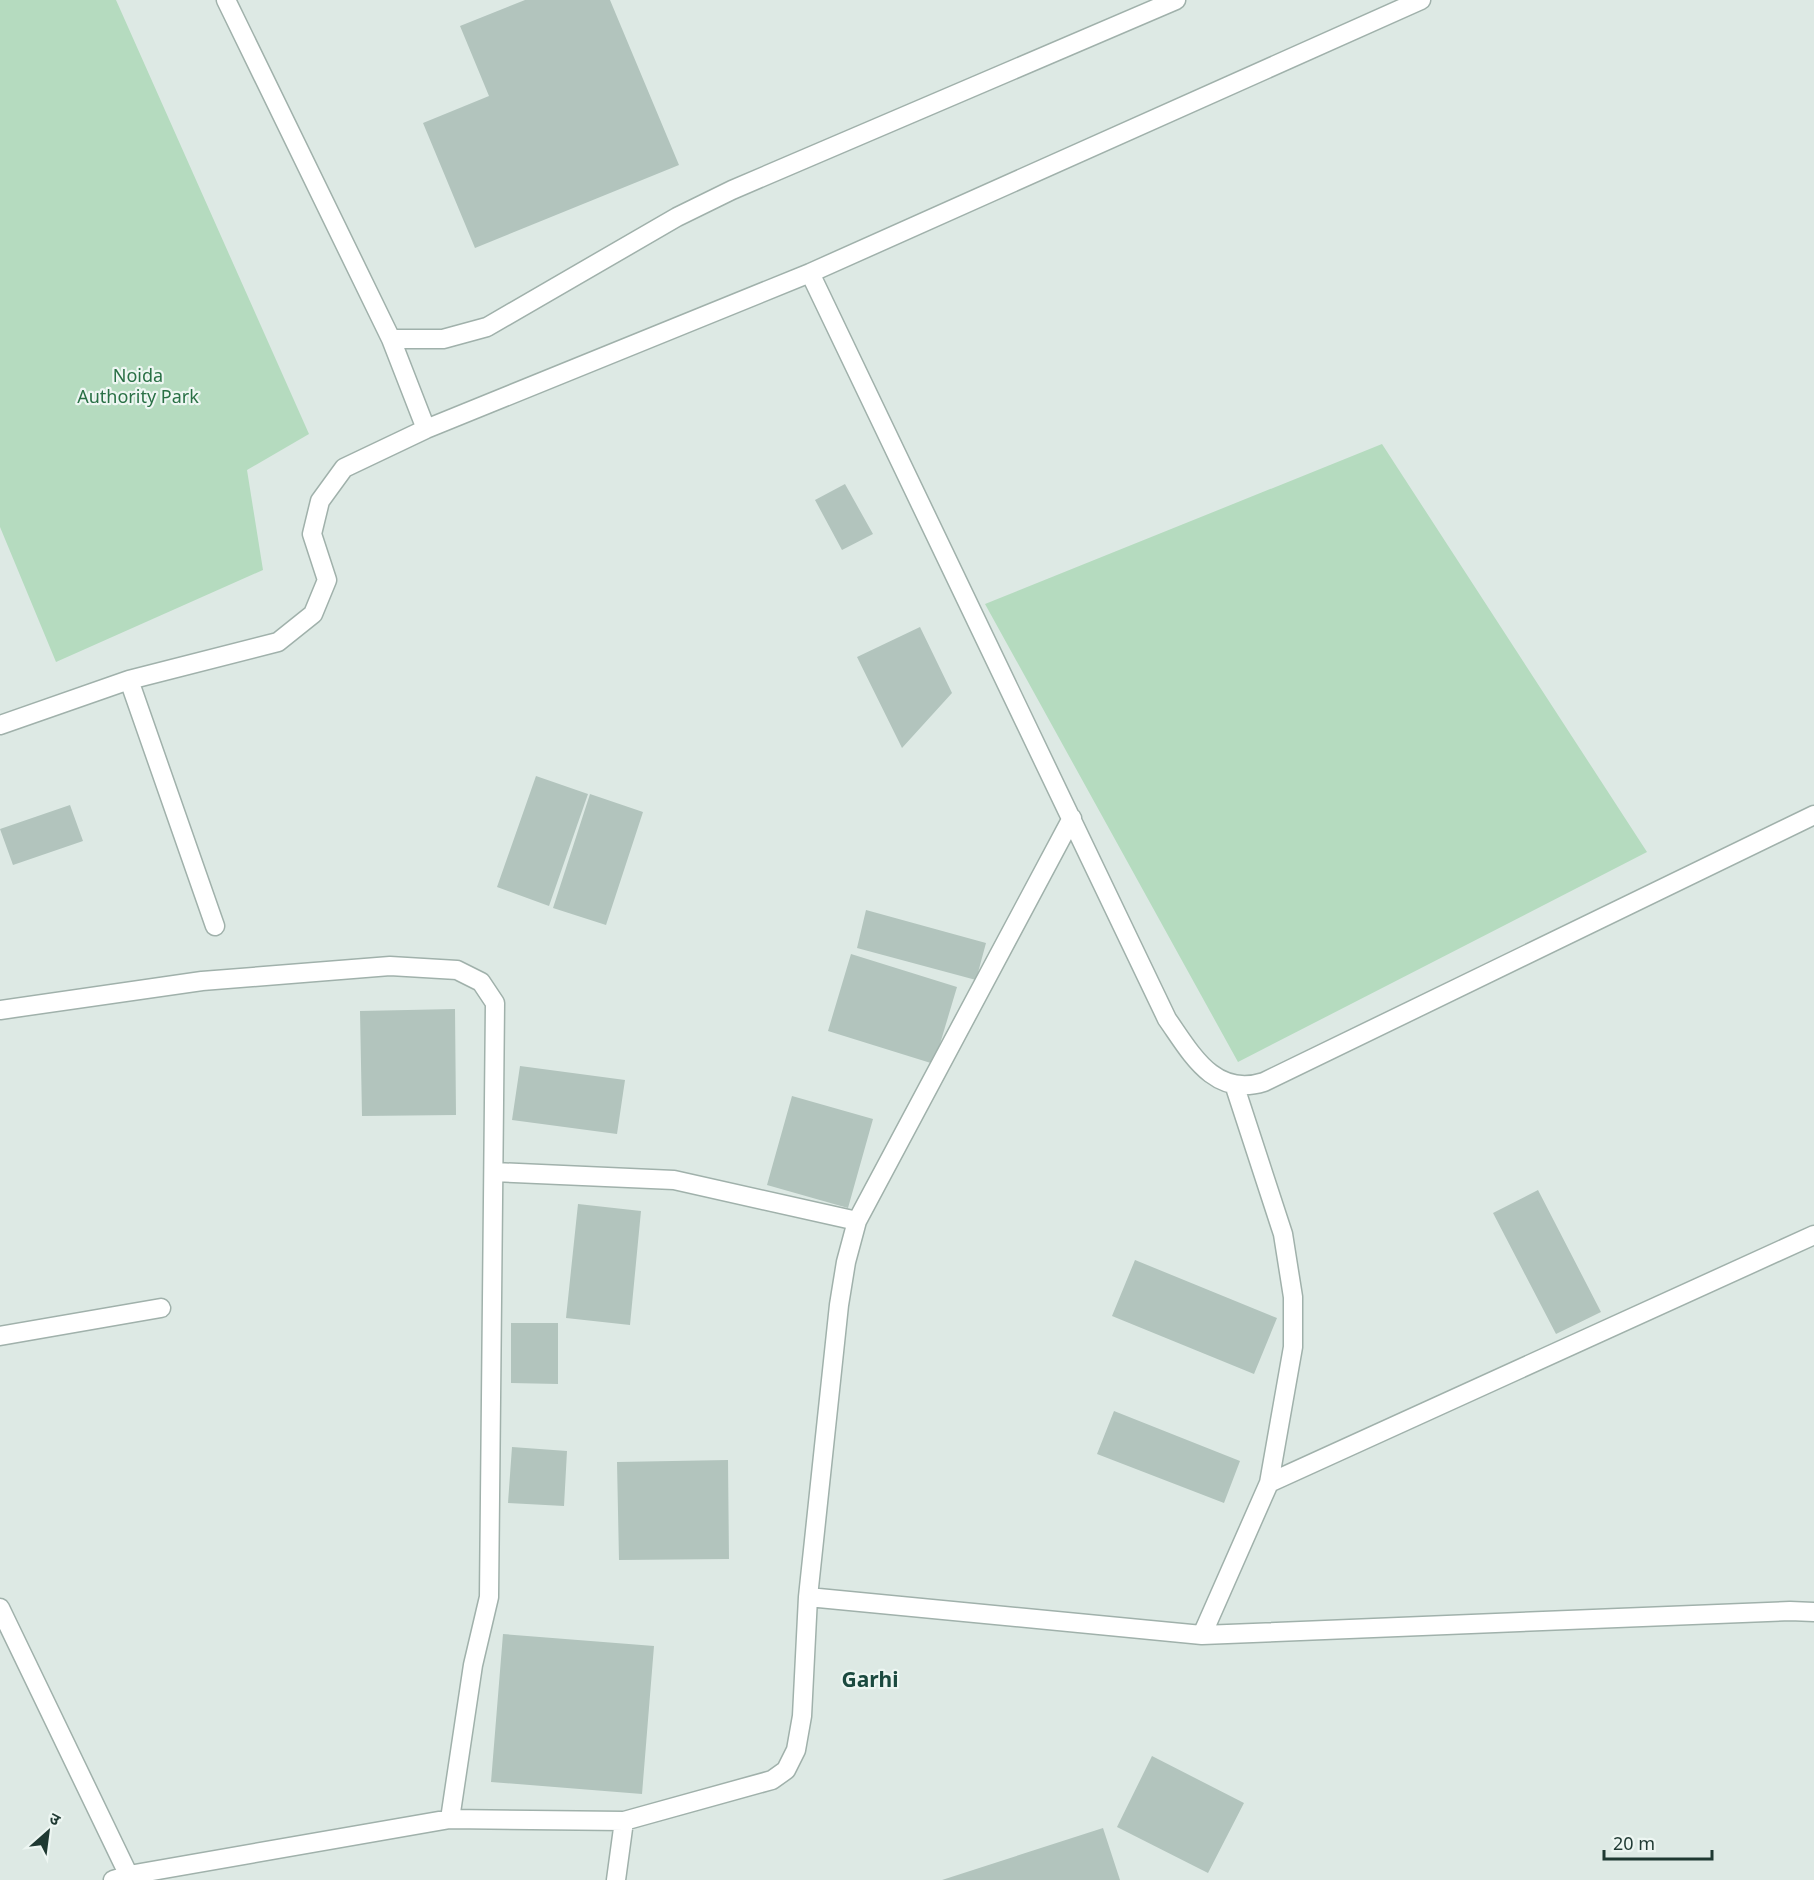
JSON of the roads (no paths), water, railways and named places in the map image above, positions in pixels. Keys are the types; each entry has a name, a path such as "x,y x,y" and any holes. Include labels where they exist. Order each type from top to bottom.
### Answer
{"street":[{"path":"226,0 391,339 426,429"},
{"path":"391,339 443,339 487,327 677,217 732,190 1176,0"},
{"path":"0,725 129,680 278,642 313,614 327,580 312,534 320,501 344,468 426,429 810,273 1421,0"},
{"path":"810,273 1167,1018 1199,1065 1217,1078 1234,1084 1250,1086 1264,1082 1814,815"},
{"path":"129,680 215,926"},
{"path":"0,1608 125,1878 450,1819 624,1821 772,1780 786,1770 796,1750 802,1716 808,1598 839,1305 846,1262 857,1221 1072,818"},
{"path":"0,1010 202,981 390,966 457,970 482,982 495,1003 489,1597 473,1665 450,1819"},
{"path":"1202,1635 1269,1483 1293,1347 1293,1297 1283,1234 1234,1084"},
{"path":"494,1172 674,1180 857,1221"},
{"path":"1269,1483 1814,1235"},
{"path":"0,1336 161,1308"},
{"path":"808,1598 1202,1635 1790,1611 1814,1612"},
{"path":"1790,1611 1814,1599"},
{"path":"616,1880 624,1821"}],"district":[{"name":"Garhi","path":"870,1680"}],"park label":[{"name":"Noida Authority Park","path":"138,386"}]}
